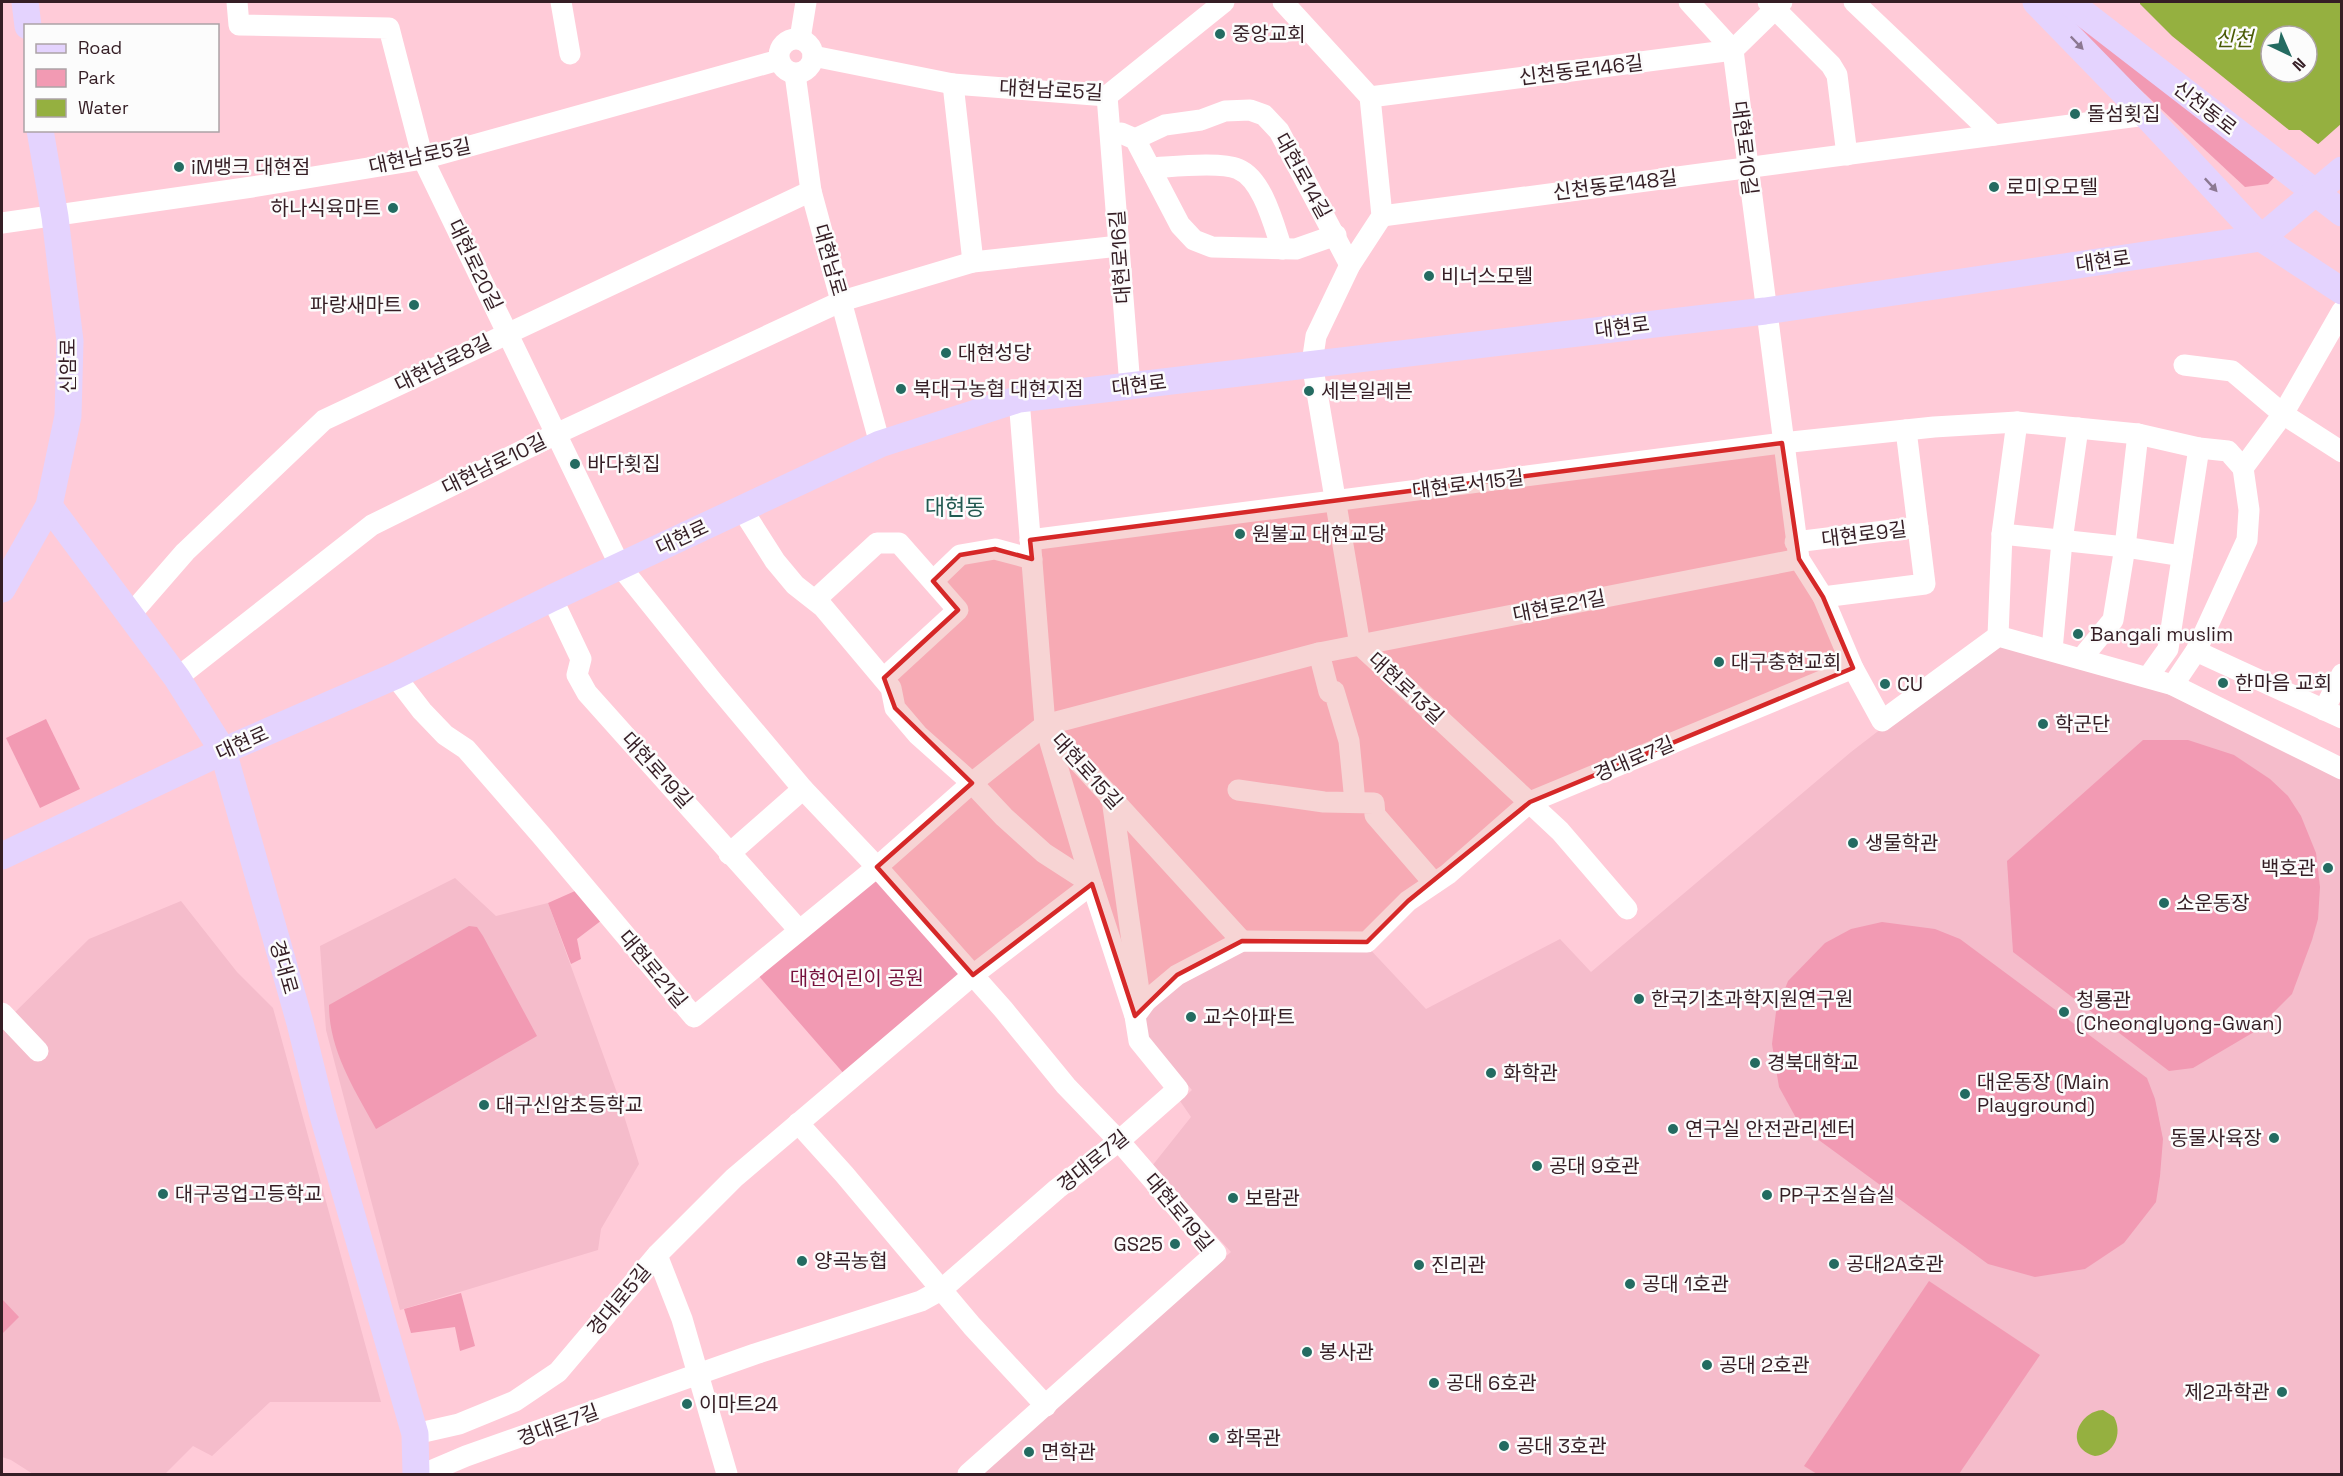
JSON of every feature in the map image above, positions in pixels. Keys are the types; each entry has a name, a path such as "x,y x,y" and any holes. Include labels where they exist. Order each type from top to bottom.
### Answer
{"main road":[{"path":"25,2 28,24"},
{"path":"2036,2 2261,238 2342,291"},
{"name":"신천동로","path":"2069,2 2342,213"},
{"name":"신천동로","path":"2099,2 2217,97 2342,192"},
{"name":"신암로","path":"2,589 49,506 68,416 70,341 55,217 40,132"},
{"path":"2261,238 2342,170"},
{"name":"대현로","path":"2,856 223,752 395,676 552,598 880,444 1019,399 1765,311 2261,238"},
{"name":"경대로","path":"49,506 177,678 223,752 300,1023 322,1112 415,1434 417,1474"}],"street":[{"name":"대현로20길","path":"237,2 239,25 389,28 423,159 620,567"},
{"path":"561,2 570,54"},
{"path":"800,39 806,2"},
{"name":"대현남로5길","path":"813,56 953,84 1107,96 1224,2"},
{"path":"1283,2 1370,96 1382,216 1350,265 1316,336 1312,363"},
{"path":"1689,2 1733,50 1775,4 1838,75 1847,155"},
{"path":"1854,2 1994,135"},
{"path":"800,39 809,45 813,56 806,70 795,74 784,70 779,60 780,48 784,44 800,39"},
{"name":"신천동로146길","path":"1370,96 1733,50"},
{"name":"대현로10길","path":"1733,50 1765,311"},
{"name":"대현남로5길","path":"2,223 55,217 423,159 779,60"},
{"name":"대현남로","path":"795,74 811,191 880,444"},
{"path":"953,84 973,262"},
{"name":"대현로16길","path":"1107,96 1130,386"},
{"name":"대현로14길","path":"1135,139 1165,125 1201,120 1225,111 1250,110 1264,115 1279,131 1350,265"},
{"name":"신천동로148길","path":"1382,216 2146,115"},
{"path":"1110,128 1135,139 1180,225 1194,240 1212,247 1296,249 1336,235"},
{"path":"1150,168 1222,166 1238,169 1252,178 1264,200 1282,249"},
{"name":"대현남로8길","path":"131,614 184,552 324,420 811,191"},
{"name":"대현남로10길","path":"177,678 372,525 556,434 842,301 973,262 1119,246"},
{"name":"대현로9길","path":"1765,311 1797,550 1823,597 1853,668 1882,721 1998,636"},
{"path":"2173,685 2196,651 2247,540 2249,510 2243,468 2283,414 2342,311"},
{"name":"대현로13길","path":"1312,363 1360,645 1560,831 1627,909"},
{"path":"2184,365 2232,371 2283,414 2342,452"},
{"name":"대현로15길","path":"1019,399 1045,725 1242,940"},
{"path":"2017,422 2002,534 1998,636 2173,685 2342,769"},
{"name":"대현로서15길","path":"1031,550 1337,501 1782,443 1906,430 2017,422 2138,434 2199,448 2228,451 2243,468"},
{"path":"2052,650 2062,541 2078,428"},
{"path":"1906,430 1918,527"},
{"path":"2081,659 2114,620 2138,434"},
{"path":"2148,677 2168,649 2199,448"},
{"path":"742,508 775,561 795,585 823,607 884,678 891,688 895,708 918,735 972,783 1004,817 1044,853 1092,884 973,975"},
{"name":"대현로9길","path":"1797,550 1918,527 1925,584 1823,597"},
{"path":"2002,534 2125,547 2182,556"},
{"path":"814,600 877,543 899,543 933,580 958,610 884,678"},
{"path":"933,580 960,555 995,549 1031,550"},
{"name":"대현로21길","path":"395,676 422,711 446,735 466,749 694,1017 877,867 972,783 1045,725 1319,653 1797,550"},
{"name":"대현로19길","path":"620,567 803,789 877,867 973,975 1066,1086 1119,1141 1216,1253 968,1474"},
{"name":"대현로19길","path":"552,598 581,659 577,675 587,693 799,930"},
{"path":"2196,651 2333,714 2342,675"},
{"path":"1319,653 1329,692 1334,691 1349,741 1355,802"},
{"name":"경대로7길","path":"1140,1009 1177,975 1242,940 1367,942 1408,902 1530,802 1853,668"},
{"name":"경대로7길","path":"417,1474 426,1473 466,1456 840,1325 921,1301 941,1290 1057,1189 1119,1141 1179,1089 1139,1041 1140,1009 1092,884 1045,725"},
{"path":"729,854 803,789"},
{"path":"1238,790 1324,802 1374,803 1375,815 1434,883"},
{"path":"1112,799 1140,1009"},
{"name":"경대로5길","path":"415,1434 459,1424 515,1401 558,1372 657,1255 702,1209 798,1123 973,975"},
{"path":"2,1013 38,1051"},
{"path":"798,1123 941,1290 1046,1406"},
{"path":"657,1255 682,1318 727,1474"}],"highlighted area":[{"path":"1782,443 1799,559 1823,597 1853,668 1530,802 1408,901 1367,942 1242,941 1177,975 1135,1016 1092,884 973,975 877,867 972,783 895,708 884,678 958,610 933,581 960,555 995,549 1032,559 1030,540"}],"shaded area":[{"name":"경북대학교","path":"1999,638 2177,696 2341,775 2341,1474 979,1474 1231,1252 1152,1166 1191,1117 1180,1101 1192,1090 1144,1037 1145,1012 1175,988 1237,953 1262,945 1365,944 1426,1009 1560,939 1591,972 1851,752"},
{"name":"대구신암초등학교","path":"455,878 496,916 548,903 616,1090 639,1164 601,1229 598,1250 400,1310 326,1030 320,946"},
{"name":"대구공업고등학교","path":"181,901 237,972 273,1008 381,1402 270,1402 212,1456 193,1446 165,1474 33,1474 2,1457 2,1025 89,939"}],"green space":[{"path":"2046,2 2061,2 2277,174 2268,184 2245,187"},
{"path":"46,719 80,789 40,808 6,738"},
{"name":"소운동장","path":"2143,740 2188,740 2234,755 2270,779 2288,796 2301,816 2316,853 2320,887 2318,919 2292,994 2254,1032 2193,1068 2169,1071 2013,952 2007,861"},
{"name":"대현어린이 공원","path":"876,877 963,978 845,1075 757,974"},
{"path":"575,891 602,920 577,939 581,959 571,964 548,903"},
{"path":"1882,922 1935,929 1960,939 2147,1078 2155,1099 2163,1139 2156,1202 2124,1243 2085,1269 2035,1277 1988,1264 1801,1127 1779,1087 1772,1044 1776,1012 1788,981 1825,943 1851,929"},
{"path":"469,926 477,927 483,936 537,1036 376,1129 338,1054 330,1022 329,1005"},
{"path":"1929,1281 2040,1355 1959,1474 1817,1474 1804,1466"},
{"path":"461,1293 475,1346 460,1351 455,1327 411,1333 404,1309"},
{"path":"2,1299 19,1317 2,1334"}],"water":[{"name":"신천","path":"2140,2 2341,2 2341,162 2300,130 2289,130 2172,36"},
{"path":"2103,1410 2114,1417 2117,1423 2117,1436 2112,1447 2095,1456 2085,1452 2079,1446 2078,1430 2087,1416"}],"pier":[{"path":"2342,123 2342,165 2316,146"}],"place":[{"name":"중앙교회","path":"1220,34"},
{"name":"돌섬횟집","path":"2075,114"},
{"name":"iM뱅크 대현점","path":"179,167"},
{"name":"로미오모텔","path":"1994,187"},
{"name":"하나식육마트","path":"393,208"},
{"name":"비너스모텔","path":"1429,276"},
{"name":"파랑새마트","path":"414,305"},
{"name":"대현성당","path":"946,353"},
{"name":"북대구농협 대현지점","path":"901,389"},
{"name":"세븐일레븐","path":"1309,391"},
{"name":"바다횟집","path":"575,464"},
{"name":"원불교 대현교당","path":"1240,534"},
{"name":"Bangali muslim","path":"2078,634"},
{"name":"대구충현교회","path":"1719,662"},
{"name":"한마음 교회","path":"2223,683"},
{"name":"CU","path":"1885,684"},
{"name":"학군단","path":"2043,724"},
{"name":"생물학관","path":"1853,843"},
{"name":"백호관","path":"2328,868"},
{"name":"소운동장","path":"2164,903"},
{"name":"한국기초과학지원연구원","path":"1639,999"},
{"name":"청룡관 (Cheonglyong-Gwan)","path":"2064,1012"},
{"name":"교수아파트","path":"1191,1017"},
{"name":"경북대학교","path":"1755,1063"},
{"name":"화학관","path":"1491,1073"},
{"name":"대운동장 (Main Playground)","path":"1965,1094"},
{"name":"대구신암초등학교","path":"484,1105"},
{"name":"연구실 안전관리센터","path":"1673,1129"},
{"name":"동물사육장","path":"2274,1138"},
{"name":"공대 9호관","path":"1537,1166"},
{"name":"대구공업고등학교","path":"163,1194"},
{"name":"PP구조실습실","path":"1767,1195"},
{"name":"보람관","path":"1233,1198"},
{"name":"GS25","path":"1175,1244"},
{"name":"양곡농협","path":"802,1261"},
{"name":"공대2A호관","path":"1834,1264"},
{"name":"진리관","path":"1419,1265"},
{"name":"공대 1호관","path":"1630,1284"},
{"name":"봉사관","path":"1307,1352"},
{"name":"공대 2호관","path":"1707,1365"},
{"name":"공대 6호관","path":"1434,1383"},
{"name":"제2과학관","path":"2282,1392"},
{"name":"이마트24","path":"687,1404"},
{"name":"화목관","path":"1214,1438"},
{"name":"공대 3호관","path":"1504,1446"},
{"name":"면학관","path":"1029,1452"}],"district":[{"name":"대현동","path":"955,507"}]}
